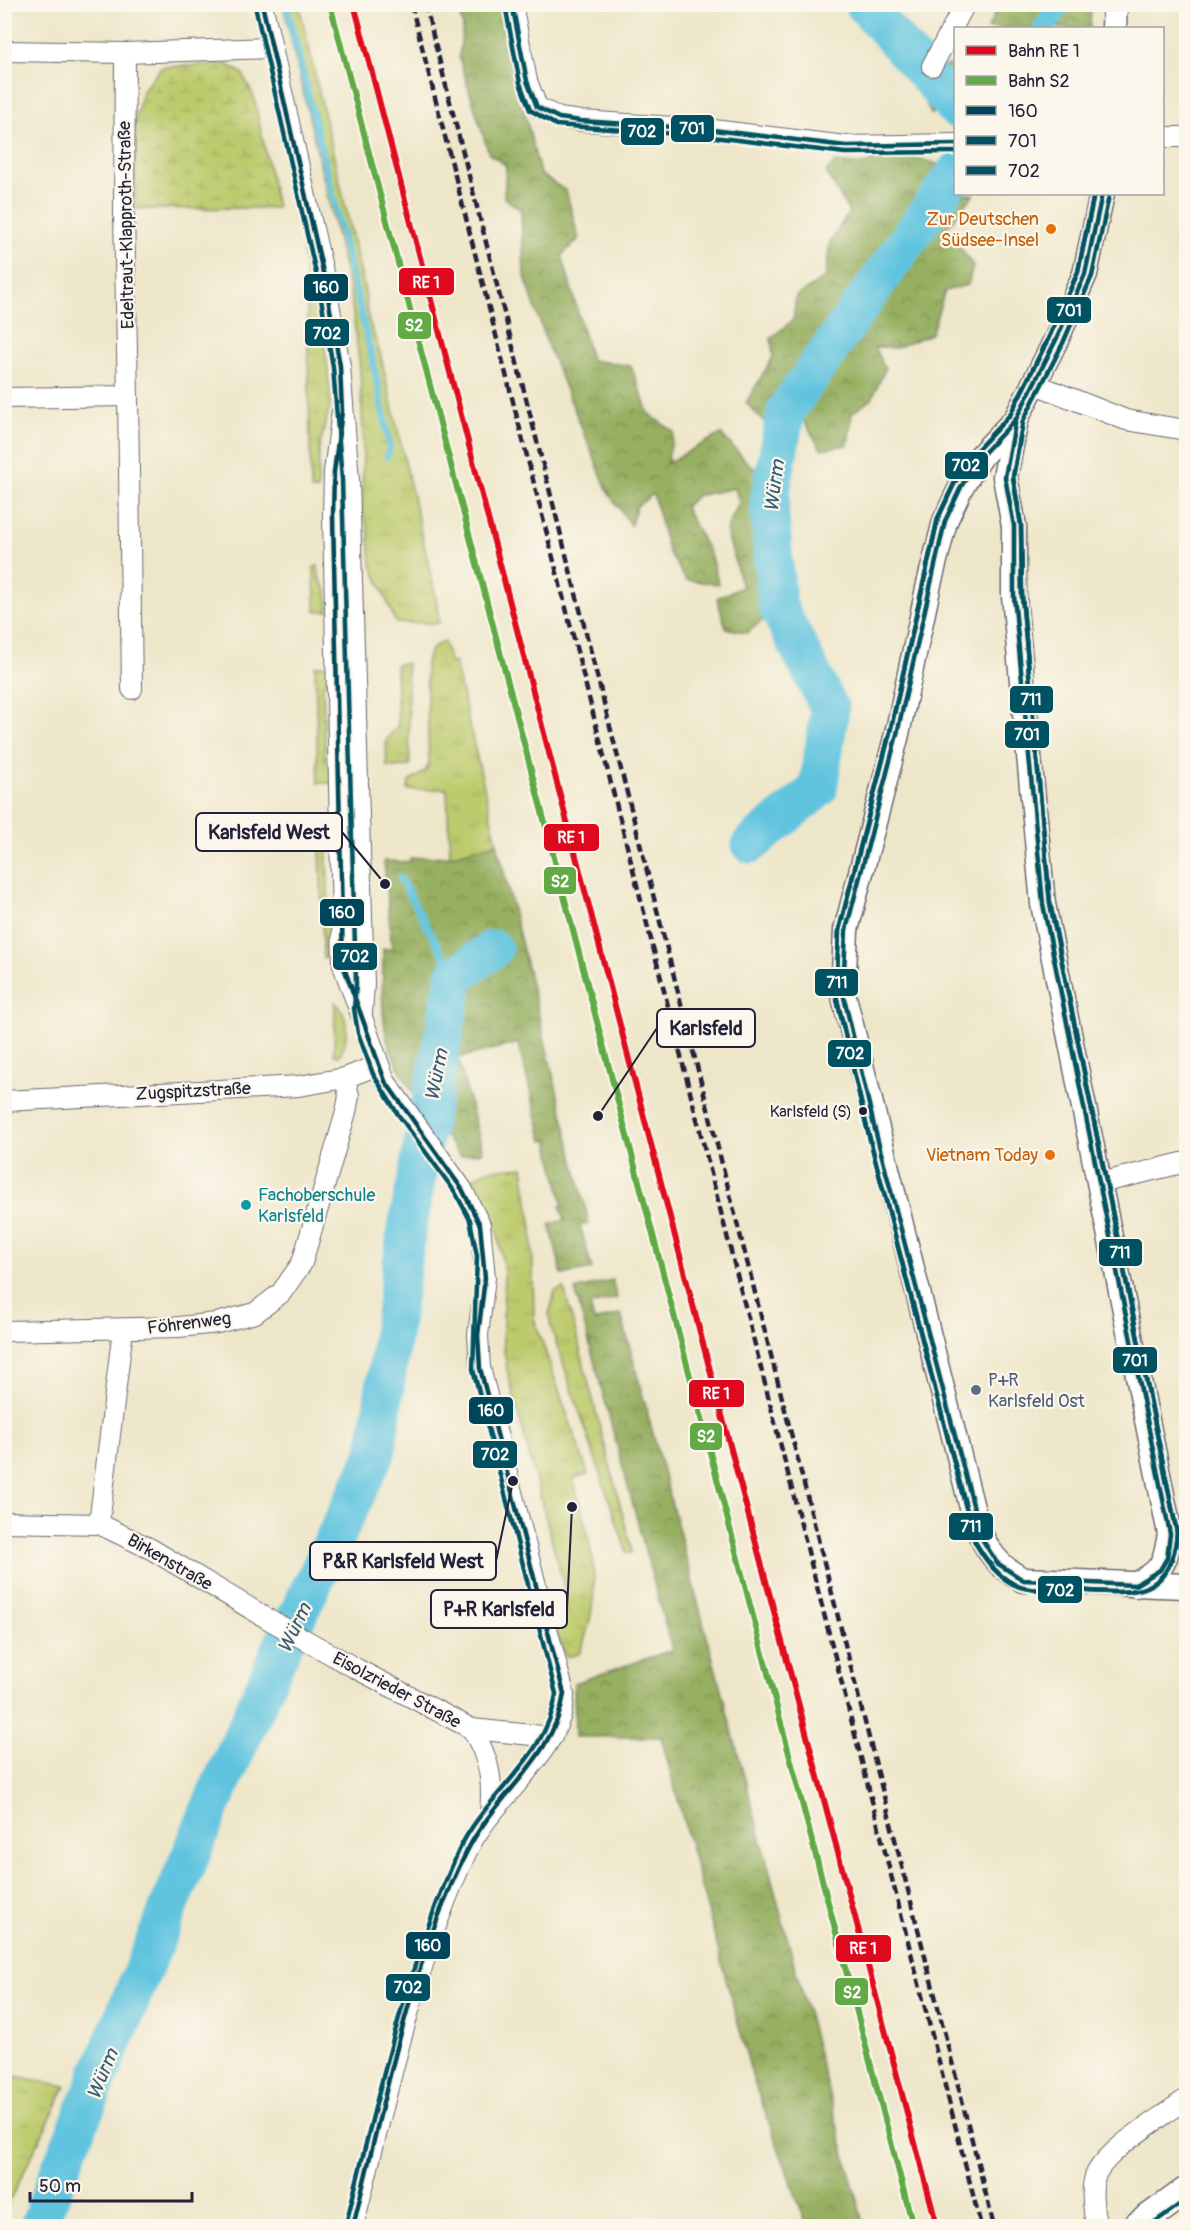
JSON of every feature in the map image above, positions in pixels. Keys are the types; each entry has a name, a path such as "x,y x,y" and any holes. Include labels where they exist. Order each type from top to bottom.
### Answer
{"main road":[{"path":"1137,2226 1186,2191"}],"street":[{"path":"262,4 325,281 340,366 342,411 334,472 333,516 342,953 345,975 362,1013 378,1065 407,1115 469,1200 480,1225 485,1278 478,1335 480,1368 564,1694 562,1712 552,1737 490,1815 467,1850 435,1931 407,2020 353,2226"},
{"path":"512,4 527,81 537,107 559,118 705,129 846,146 952,144"},
{"path":"1114,27 1115,4"},
{"path":"932,66 958,9"},
{"path":"4,51 125,53 272,48"},
{"name":"Edeltraut-Klapproth-Straße","path":"125,53 124,215 132,688"},
{"path":"1164,136 1186,137"},
{"path":"1102,195 1084,274 1035,384 1016,419 982,455 962,485 945,521 897,734 846,930 843,993 874,1126 982,1539 997,1563 1023,1580 1186,1586"},
{"path":"1035,384 1126,420 1186,430"},
{"path":"4,398 128,396"},
{"path":"1016,419 1005,477 1014,526 1014,596 1043,904 1170,1534 1167,1558 1160,1570 1135,1585"},
{"name":"Zugspitzstraße","path":"4,1101 299,1086 345,1078 378,1065"},
{"name":"Föhrenweg","path":"4,1331 123,1329 217,1323 255,1313 281,1293 302,1263 346,1112 349,1096 345,1078"},
{"path":"1100,1183 1186,1161"},
{"path":"99,1524 123,1329"},
{"name":"Birkenstraße","path":"4,1522 99,1524 151,1549 318,1647"},
{"path":"1170,1534 1186,1558"},
{"name":"Eisolzrieder Straße","path":"318,1647 472,1729 552,1737"},
{"name":"Eisolzrieder Straße","path":"472,1729 486,1753 492,1785 490,1815"},
{"path":"1096,2226 1093,2205 1096,2174 1113,2153 1186,2099"}],"green space":[{"path":"283,5 299,5 365,292 368,318 380,353 436,597 439,623 396,623 371,563 368,527 362,513 363,433 360,369 351,297"},
{"path":"457,5 498,5 540,174 566,191 579,239 562,255 591,360 631,366 648,413 674,432 667,463 721,434 748,463 789,499 787,517 758,520 768,589 764,619 747,633 726,628 717,598 742,587 726,530 739,503 735,488 696,496 685,507 710,554 719,584 686,580 668,551 653,494 636,507 631,525 609,494 547,344 524,273 521,210 504,198 506,165 489,154 459,58 463,26"},
{"path":"999,5 1091,5 1090,27 988,27"},
{"path":"226,64 242,73 254,97 277,208 135,209 135,122 142,92 161,67"},
{"path":"948,65 954,68 954,98 931,114 921,92 933,76"},
{"path":"895,151 947,167 954,164 954,195 973,195 947,228 973,266 968,285 945,291 931,334 896,348 875,347 885,369 872,399 852,413 848,445 821,449 798,411 770,428 746,403 773,357 771,338 793,320 796,296 825,278 830,242 849,212 826,172 835,162 862,165"},
{"path":"303,249 306,249 322,320 330,388 330,406 319,448 318,490 311,490 307,298"},
{"path":"318,566 319,577 327,591 329,611 315,611 314,567"},
{"path":"444,642 450,663 455,663 497,843 450,856 447,789 408,790 409,782 425,771 429,764 426,663 432,650"},
{"path":"407,663 410,766 387,767 386,741 398,725 396,664"},
{"path":"335,665 335,673 323,685 325,759 337,771 338,783 318,783 315,666"},
{"path":"339,839 327,855 329,922 342,934 328,957 323,958 320,840"},
{"path":"497,843 589,1223 580,1225 592,1269 562,1275 550,1224 565,1220 560,1206 563,1205 548,1140 543,1141 518,1043 458,1058 483,1152 460,1156 400,1070 387,1038 383,1016 383,949 392,949 384,861 410,862 410,858 450,856"},
{"path":"335,1002 343,1014 346,1028 345,1043 339,1056 334,1055"},
{"path":"523,1167 532,1229 534,1319 588,1474 573,1478 590,1545 594,1586 592,1607 579,1654 566,1657 551,1621 565,1591 507,1370 503,1343 504,1272 497,1230 490,1224 471,1179 487,1170"},
{"path":"612,1280 617,1298 590,1305 594,1321 621,1314 864,2226 807,2226 753,2079 661,1737 575,1737 574,1683 672,1650 575,1290"},
{"path":"564,1288 631,1553 627,1553 551,1327 549,1315 555,1291"},
{"path":"4,2074 66,2086 5,2210"}],"waterway":[{"path":"286,4 373,362 390,447 387,456"},
{"name":"Würm","path":"864,4 954,107"},
{"path":"1045,27 1060,4"},
{"name":"Würm","path":"751,844 818,789 830,709 777,605 769,503 786,410 954,175"},
{"path":"400,878 455,976"},
{"name":"Würm","path":"39,2226 57,2177 209,1811 283,1645 376,1453 406,1234 455,976 493,949"}],"railway":[{"path":"411,4 981,2226"},
{"path":"425,4 994,2226"}],"transit line":[{"name":"160","path":"262,4 325,281 340,366 342,411 334,472 333,516 343,965 385,1081 462,1189 480,1225 485,1278 478,1335 480,1368 564,1694 549,1738 479,1831 447,1895 429,1941 400,2035 353,2226"},
{"path":"354,4 702,1340 937,2226"},
{"name":"701","path":"512,4 527,81 537,107 559,118 705,129 846,146 954,144"},
{"name":"702","path":"505,5 520,83 530,110 556,125 704,136 845,153 954,152"},
{"name":"702","path":"255,6 318,282 333,367 342,480 356,984 354,1009 358,1033 373,1074 397,1113 455,1192 470,1220 477,1256 473,1369 556,1694 541,1738 470,1830 440,1895 394,2034 346,2224"},
{"name":"702","path":"1094,195 1078,272 1049,337 1010,415 976,451 955,482 938,518 890,732 839,930 836,995 867,1128 975,1542 994,1569 1012,1584 1026,1589 1127,1592 1155,1583 1166,1572 1173,1556 1177,1533 1050,903 1022,596 1021,525 1013,477 1023,421 1063,343 1092,276 1109,196"},
{"name":"711","path":"1023,421 1013,477 1021,525 1022,596 1050,903 1177,1533 1173,1556 1166,1572 1155,1583 1127,1592 1026,1589 1012,1584 994,1569 975,1542 867,1128 836,995 839,930 890,732 938,518 955,482 976,451 1010,415 1049,337 1078,272 1094,195"},
{"name":"701","path":"1016,419 1056,340 1085,274 1102,195"},
{"name":"701","path":"1016,419 1005,477 1014,526 1014,596 1043,904 1170,1534 1167,1558 1160,1570 1135,1585 1023,1580 997,1563 982,1539 874,1126 843,993 846,930 897,734 945,521 962,485 982,455 1016,419"},
{"name":"702","path":"1149,2226 1186,2200"}],"rail line":[{"name":"S2","path":"330,4 913,2226"}],"place":[{"name":"Zur Deutschen Südsee-Insel","path":"1051,229"},
{"name":"Karlsfeld West","path":"385,884"},
{"name":"Karlsfeld (S)","path":"863,1111"},
{"name":"Karlsfeld","path":"598,1116"},
{"name":"Vietnam Today","path":"1050,1155"},
{"name":"Fachoberschule Karlsfeld","path":"246,1205"},
{"name":"P+R Karlsfeld Ost","path":"976,1390"},
{"name":"P&R Karlsfeld West","path":"513,1481"},
{"name":"P+R Karlsfeld","path":"572,1507"}]}
